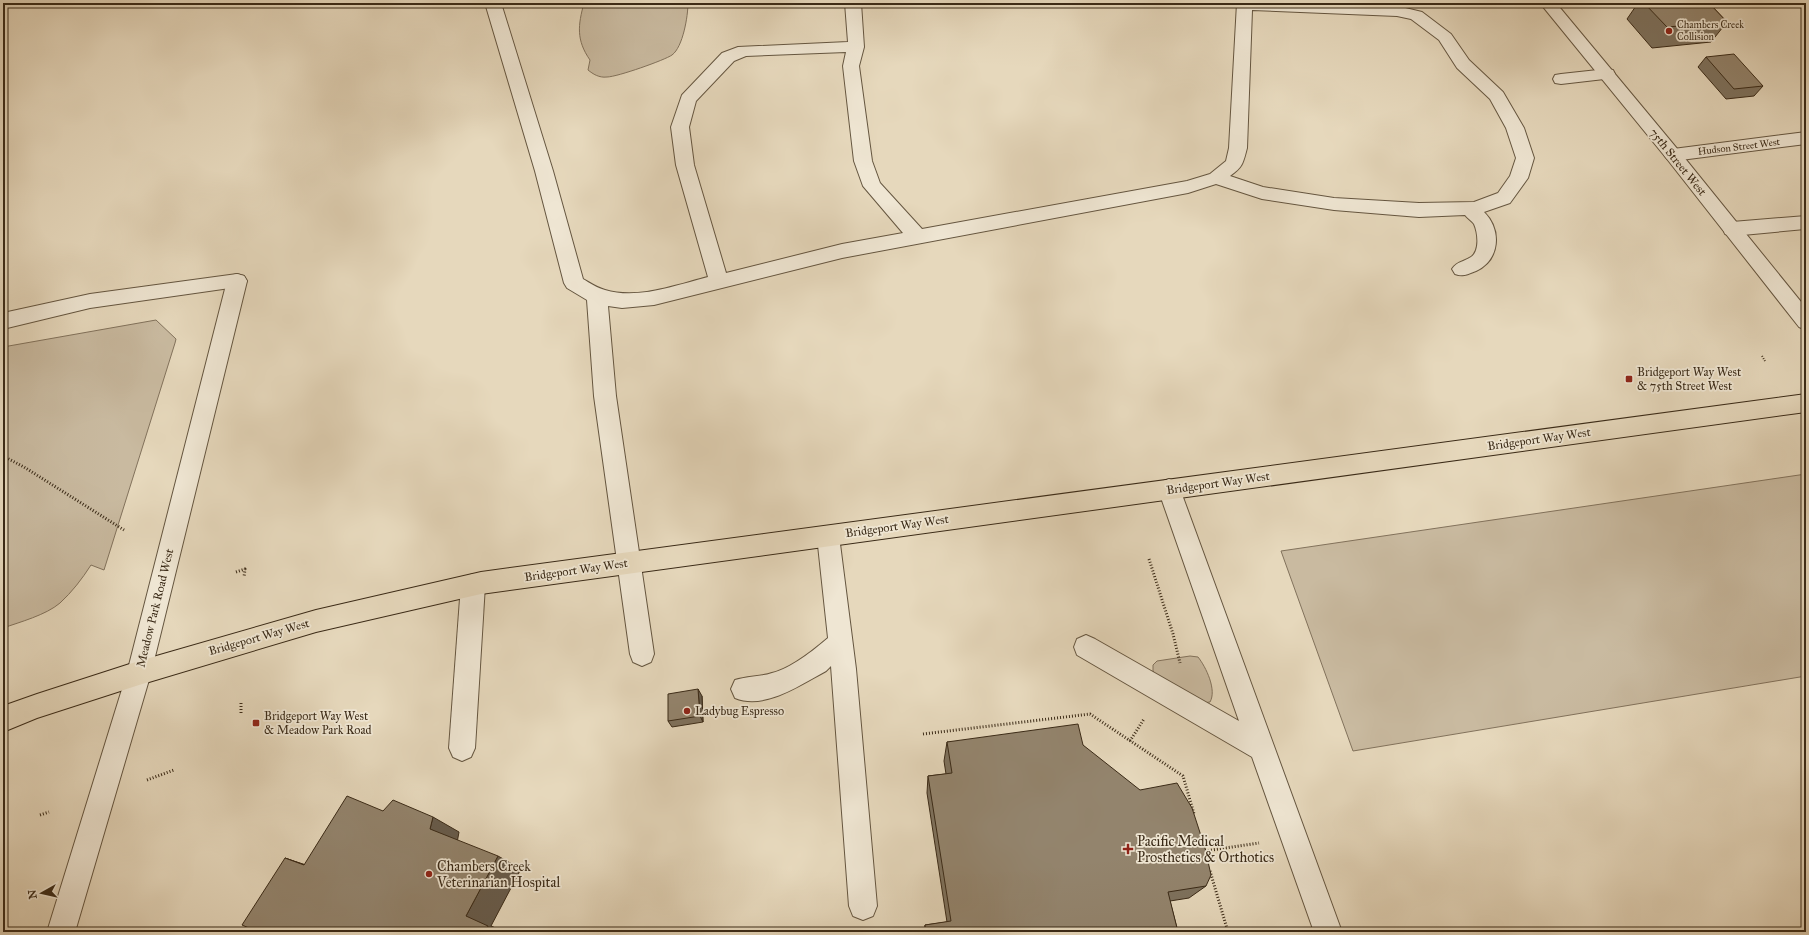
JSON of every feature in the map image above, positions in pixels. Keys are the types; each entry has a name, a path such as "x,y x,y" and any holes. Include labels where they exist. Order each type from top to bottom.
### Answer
{"main road":[{"name":"Bridgeport Way West","path":"3,719 37,706 139,673 316,621 473,585 1806,403"}],"street":[{"path":"493,3 544,171 574,283 590,294 609,300 626,302 654,298 842,251 1188,187 1216,178 1234,164 1238,148 1245,4 1341,8 1405,8 1445,37 1464,64 1497,96 1517,134 1525,158 1520,178 1504,198 1475,208 1419,210 1334,204 1262,193 1216,178"},
{"path":"853,3 856,47 850,66 864,161 872,186 918,237"},
{"name":"75th Street West","path":"1548,3 1673,155 1806,322"},
{"path":"719,281 685,165 680,127 688,99 728,57 744,51 856,47"},
{"path":"1561,79 1606,74"},
{"name":"Hudson Street West","path":"1673,155 1806,138"},
{"path":"1462,269 1478,262 1486,251 1486,236 1482,221 1469,208"},
{"path":"1732,229 1805,222"},
{"name":"Meadow Park Road West","path":"3,321 90,301 237,281 139,673 61,932"},
{"path":"597,296 605,396 642,654"},
{"path":"1169,489 1328,932"},
{"path":"828,536 841,642 863,906"},
{"path":"462,748 473,585"},
{"path":"744,689 776,685 817,663 841,642"},
{"path":"1086,647 1262,748"}],"path":[{"path":"1762,356 1766,361"},
{"path":"3,456 24,467 124,530"},
{"path":"236,572 244,569 244,577"},
{"path":"241,703 241,715"},
{"path":"923,734 1090,714 1183,776 1196,821"},
{"path":"147,780 174,770"},
{"path":"40,816 48,812"},
{"path":"1204,851 1294,838"},
{"path":"1202,844 1207,859"},
{"path":"1209,866 1228,932"}],"shaded area":[{"path":"584,3 688,3 686,23 682,38 676,51 668,57 630,71 612,76 601,77 588,70 590,60 585,53 580,39 580,18"},
{"path":"156,320 176,339 104,570 91,565 73,590 60,603 33,618 3,628 3,347"},
{"path":"1806,474 1806,676 1353,751 1281,551"},
{"path":"1190,656 1198,657 1207,672 1212,691 1210,702 1203,703 1158,677 1153,671 1153,665 1157,661"}],"building":[{"path":"1644,3 1709,3 1727,22 1667,27"},
{"path":"1734,54 1763,86 1734,89 1706,57"},
{"name":"Ladybug Espresso","path":"698,689 700,716 668,721 668,694"},
{"path":"1078,724 1083,745 1140,790 1177,783 1192,808 1205,848 1211,875 1206,886 1168,892 1178,932 926,932 925,925 951,921 928,776 952,773 947,742"},
{"name":"Chambers Creek Veterinarian Hospital","path":"347,796 383,811 393,800 433,817 430,829 498,856 466,916 488,926 485,932 258,932 242,925 285,858 304,865"}],"place":[{"name":"Chambers Creek Collision","path":"1669,31"},
{"name":"Bridgeport Way West & 75th Street West","path":"1629,379"},
{"name":"Ladybug Espresso","path":"687,711"},
{"name":"Bridgeport Way West & Meadow Park Road","path":"256,723"},
{"name":"Pacific Medical Prosthetics & Orthotics","path":"1128,849"},
{"name":"Chambers Creek Veterinarian Hospital","path":"429,874"}]}
